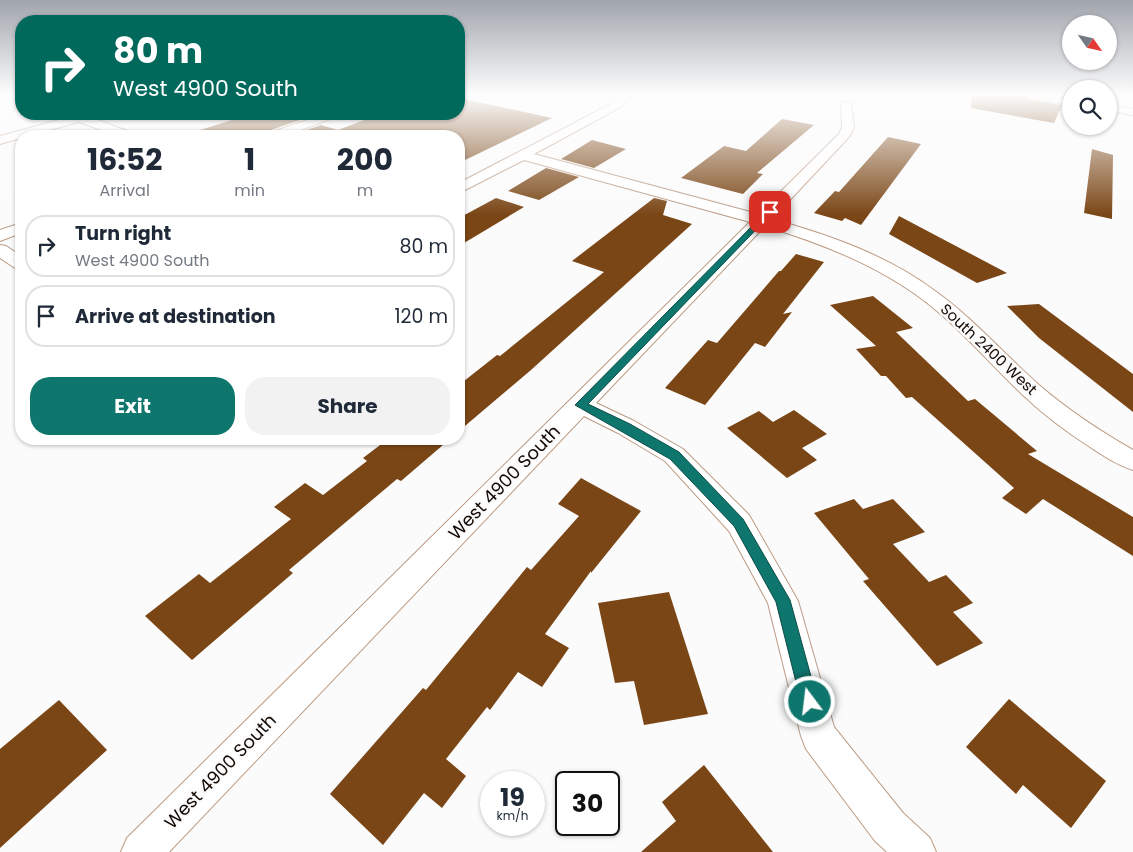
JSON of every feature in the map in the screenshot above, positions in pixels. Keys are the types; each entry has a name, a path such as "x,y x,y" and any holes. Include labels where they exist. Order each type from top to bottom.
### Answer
{"street":[{"path":"0,140 15,135"},
{"path":"465,186 561,135"},
{"name":"West 4900 South","path":"141,852 845,135"},
{"name":"South 2400 West","path":"523,155 762,220 815,237 864,257 909,281 945,305 1032,391 1098,442 1133,461"},
{"path":"0,236 15,230"},
{"path":"0,250 15,260"},
{"path":"580,405 626,427 674,456 739,523 783,600 819,736 888,826 916,852"}],"building":[{"path":"465,135 517,135 465,160"},
{"path":"764,135 802,135 757,173 763,174 743,194 681,178 724,146 746,151"},
{"path":"888,137 921,144 861,225 845,218 842,221 814,213 835,191 839,192"},
{"path":"592,140 626,149 594,168 561,159"},
{"path":"1092,149 1113,155 1112,219 1084,213"},
{"path":"546,168 579,177 539,200 508,191"},
{"path":"496,198 524,207 465,242 465,215"},
{"path":"654,198 667,201 663,215 692,224 531,370 465,426 465,380 497,355 500,356 604,272 572,261"},
{"path":"899,216 1007,273 977,283 889,234"},
{"path":"796,254 824,262 783,314 792,312 765,347 755,343 705,405 665,388 708,340 717,343"},
{"path":"873,296 913,328 896,332 968,401 975,399 1037,451 1028,454 1133,517 1133,556 1043,499 1026,514 1002,498 1014,488 912,397 906,398 886,376 881,376 856,349 876,346 830,305"},
{"path":"1039,304 1133,374 1133,412 1039,338 1007,306"},
{"path":"794,410 827,434 802,448 817,460 787,478 727,428 759,411 773,422"},
{"path":"380,445 443,445 401,481 397,479 289,570 293,573 192,660 145,616 199,574 210,583 291,519 274,507 305,483 323,495 367,461 363,458"},
{"path":"581,478 641,511 591,573 591,571 545,634 569,648 542,687 518,672 490,710 487,707 446,759 466,776 442,808 424,793 383,845 330,794 423,688 426,690 527,567 531,570 579,516 558,504"},
{"path":"854,499 863,509 893,499 925,532 893,544 929,582 946,575 973,603 953,612 983,643 937,666 863,581 869,579 814,513"},
{"path":"669,592 708,714 644,725 634,681 615,683 598,603"},
{"path":"1009,699 1106,781 1071,828 1023,785 1016,794 966,747"},
{"path":"59,700 107,750 0,848 0,749"},
{"path":"704,765 773,852 641,852 676,821 662,802"}],"route":[{"path":"770,212 580,405 626,427 674,456 739,523 783,600 810,702"}]}
